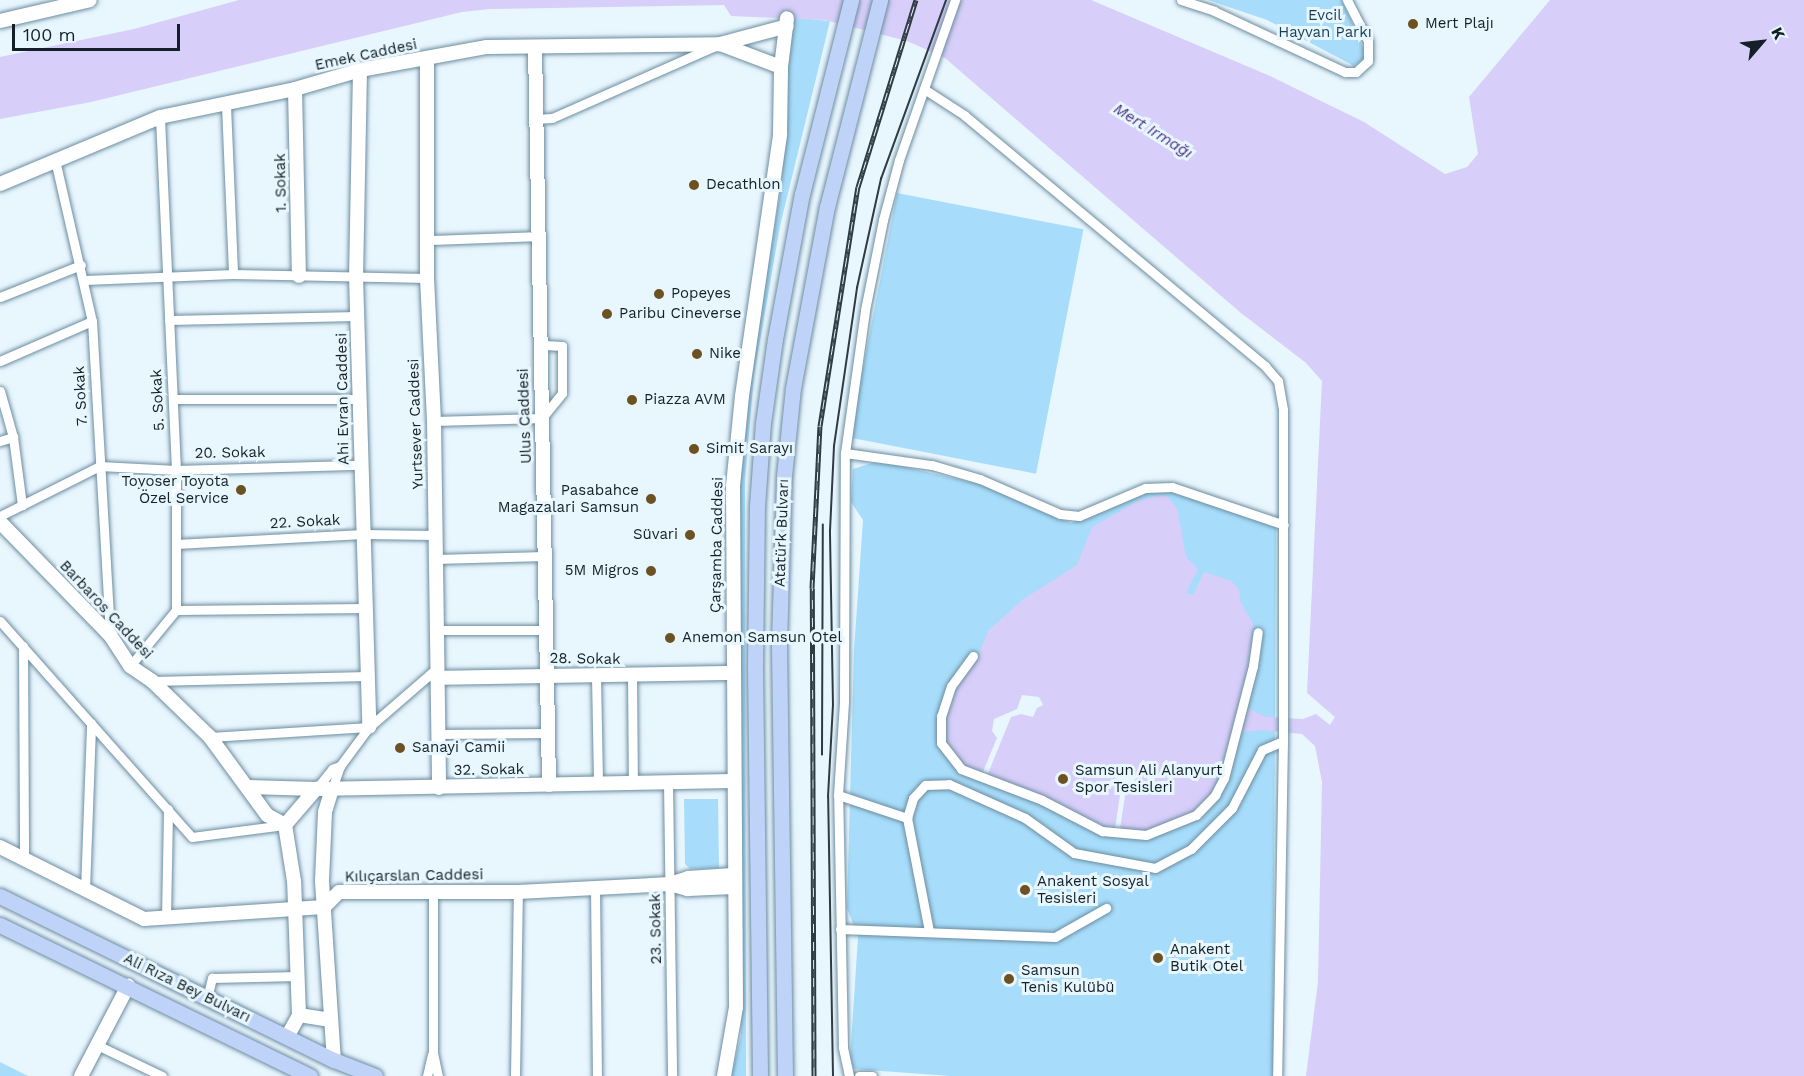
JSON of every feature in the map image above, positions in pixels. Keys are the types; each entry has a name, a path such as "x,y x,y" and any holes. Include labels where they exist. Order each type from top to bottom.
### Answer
{"main road":[{"name":"Atatürk Bulvarı","path":"760,1076 757,506 775,339 802,194 851,0"},
{"name":"Atatürk Bulvarı","path":"785,1076 779,644 784,476 808,299 826,207 880,0"},
{"name":"Ali Rıza Bey Bulvarı","path":"0,896 334,1060 375,1076"},
{"name":"Ali Rıza Bey Bulvarı","path":"0,925 310,1076"}],"street":[{"path":"0,21 90,0"},
{"path":"849,1076 843,1047 838,795 844,701 845,453 865,310 883,220 927,77 955,0"},
{"path":"1181,0 1214,11 1345,72 1356,72 1368,61 1368,40 1347,0"},
{"name":"Emek Caddesi","path":"0,184 160,117 295,89 360,70 487,47 720,44 787,22"},
{"name":"Çarşamba Caddesi","path":"724,1076 736,1007 732,781 733,486 742,396 780,134 781,67 787,22"},
{"path":"535,119 552,118 720,44"},
{"name":"Emek Caddesi","path":"720,44 781,67"},
{"name":"Ulus Caddesi","path":"534,47 536,236 549,785"},
{"name":"Yurtsever Caddesi","path":"427,58 429,240 427,278 434,421 436,673 440,788"},
{"name":"Ahi Evran Caddesi","path":"360,70 356,276 369,727"},
{"path":"924,88 973,122 1265,366 1278,381 1283,411 1284,525 1277,1076"},
{"name":"1. Sokak","path":"295,89 299,276"},
{"path":"226,105 233,274"},
{"name":"5. Sokak","path":"160,117 176,470 176,610"},
{"name":"7. Sokak","path":"55,160 85,280 92,321 110,635"},
{"path":"429,240 536,236"},
{"path":"0,297 81,265"},
{"path":"85,280 233,274 427,278"},
{"path":"169,320 357,316"},
{"path":"0,361 92,321"},
{"path":"434,421 542,418 562,393 562,346 540,345"},
{"path":"0,391 13,437 22,505"},
{"path":"173,399 359,399"},
{"path":"0,441 13,437"},
{"path":"845,453 932,465 961,473 1060,514 1079,516 1145,488 1172,487 1284,525"},
{"name":"20. Sokak","path":"100,466 176,470 360,465"},
{"path":"0,516 100,466"},
{"name":"Barbaros Caddesi","path":"0,522 110,635 130,666 152,681 210,737 267,815 285,825"},
{"name":"22. Sokak","path":"177,544 363,534 435,535"},
{"path":"435,559 545,556"},
{"path":"130,666 176,610 366,608"},
{"path":"0,621 192,837 285,825 332,769 340,766"},
{"path":"436,630 547,630"},
{"path":"973,656 951,686 941,716 941,743 961,769 1042,800 1102,831 1146,835 1196,815 1215,795 1224,777 1236,732 1258,632"},
{"path":"23,646 24,860"},
{"path":"334,1060 322,881 325,812 340,766 369,727 436,673"},
{"name":"28. Sokak","path":"436,673 632,676 733,673"},
{"path":"152,681 368,676"},
{"path":"596,676 598,783"},
{"path":"632,676 633,783"},
{"path":"85,890 91,723"},
{"path":"210,737 369,727"},
{"path":"438,734 548,733"},
{"path":"929,931 907,818 914,798 925,785 949,784 1025,818 1074,853 1155,868 1191,849 1233,808 1262,750 1283,741"},
{"name":"32. Sokak","path":"248,786 316,789 440,788 732,781"},
{"name":"23. Sokak","path":"668,782 672,1076"},
{"path":"838,795 907,818"},
{"path":"166,917 168,809"},
{"path":"285,825 294,881 299,1015 287,1037"},
{"path":"0,848 144,919 324,907"},
{"name":"Kılıçarslan Caddesi","path":"324,907 339,892 434,890 518,892 670,884 688,878 734,881"},
{"path":"294,881 322,881 339,892"},
{"path":"595,887 597,1076"},
{"path":"434,890 433,1053 438,1076"},
{"path":"515,1076 518,892"},
{"path":"840,929 1055,937 1106,908"},
{"path":"207,998 212,978 298,976"},
{"path":"81,1076 128,986"},
{"path":"299,1015 331,1020"},
{"path":"97,1045 162,1076"},
{"path":"427,1076 433,1053"},
{"path":"859,1076 872,1076"}],"green space":[{"name":"Evcil Hayvan Parkı","path":"1208,0 1342,0 1367,57 1354,66 1267,20"},
{"path":"789,17 830,21 780,226 754,375 745,480 746,1076 731,1076 741,1036 738,482 750,374 782,182"},
{"path":"897,193 1084,229 1036,474 849,437"},
{"name":"Samsun Ali Alanyurt Spor Tesisleri","path":"878,461 984,485 1071,523 1148,489 1170,489 1276,526 1273,1076 950,1076 854,1069 850,1060 858,937 847,908 854,650 863,520 851,502 853,469"},
{"path":"684,799 718,799 719,868 690,869 685,864"},
{"path":"0,1062 28,1076 0,1076"}],"water":[{"name":"Mert Irmağı","path":"239,0 1091,0 1270,76 1364,122 1445,174 1467,167 1478,154 1469,97 1550,0 1804,0 1804,1076 1306,1076 1318,982 1322,782 1315,746 1302,734 1263,730 1232,733 1213,791 1193,813 1145,831 1095,825 1079,819 1052,800 968,769 951,753 943,740 950,700 955,687 978,656 988,631 1022,600 1077,565 1092,527 1138,501 1160,495 1168,497 1177,509 1186,557 1198,569 1186,593 1193,595 1204,572 1231,581 1239,589 1240,601 1253,624 1249,665 1240,704 1265,717 1303,719 1316,714 1330,725 1335,717 1307,693 1322,381 1306,363 1241,313 945,58 907,41 825,20 731,16 724,5 490,9 462,12 91,102 0,119 0,57 134,29"}],"pier":[{"path":"1022,695 1039,697 1043,705 1037,708 1033,717 1021,714 1011,717 987,776 982,774 997,738 992,731 994,719 1017,709"},
{"path":"1122,767 1130,768 1136,779 1126,789 1120,829 1115,829 1121,788 1114,776"}],"tram line":[{"path":"833,1076 828,797 833,706 830,531 834,446 857,288 881,179 946,0"},
{"path":"822,755 823,525"}],"railway":[{"path":"814,1076 812,588 820,426 858,187 916,0"}],"place":[{"name":"Mert Plajı","path":"1413,24"},
{"name":"Decathlon","path":"694,185"},
{"name":"Popeyes","path":"659,294"},
{"name":"Paribu Cineverse","path":"607,314"},
{"name":"Nike","path":"697,354"},
{"name":"Piazza AVM","path":"632,400"},
{"name":"Simit Sarayı","path":"694,449"},
{"name":"Toyoser Toyota Özel Service","path":"241,490"},
{"name":"Pasabahce Magazalari Samsun","path":"651,499"},
{"name":"Süvari","path":"690,535"},
{"name":"5M Migros","path":"651,571"},
{"name":"Anemon Samsun Otel","path":"670,638"},
{"name":"Sanayi Camii","path":"400,748"},
{"name":"Samsun Ali Alanyurt Spor Tesisleri","path":"1063,779"},
{"name":"Anakent Sosyal Tesisleri","path":"1025,890"},
{"name":"Anakent Butik Otel","path":"1158,958"},
{"name":"Samsun Tenis Kulübü","path":"1009,979"}]}
